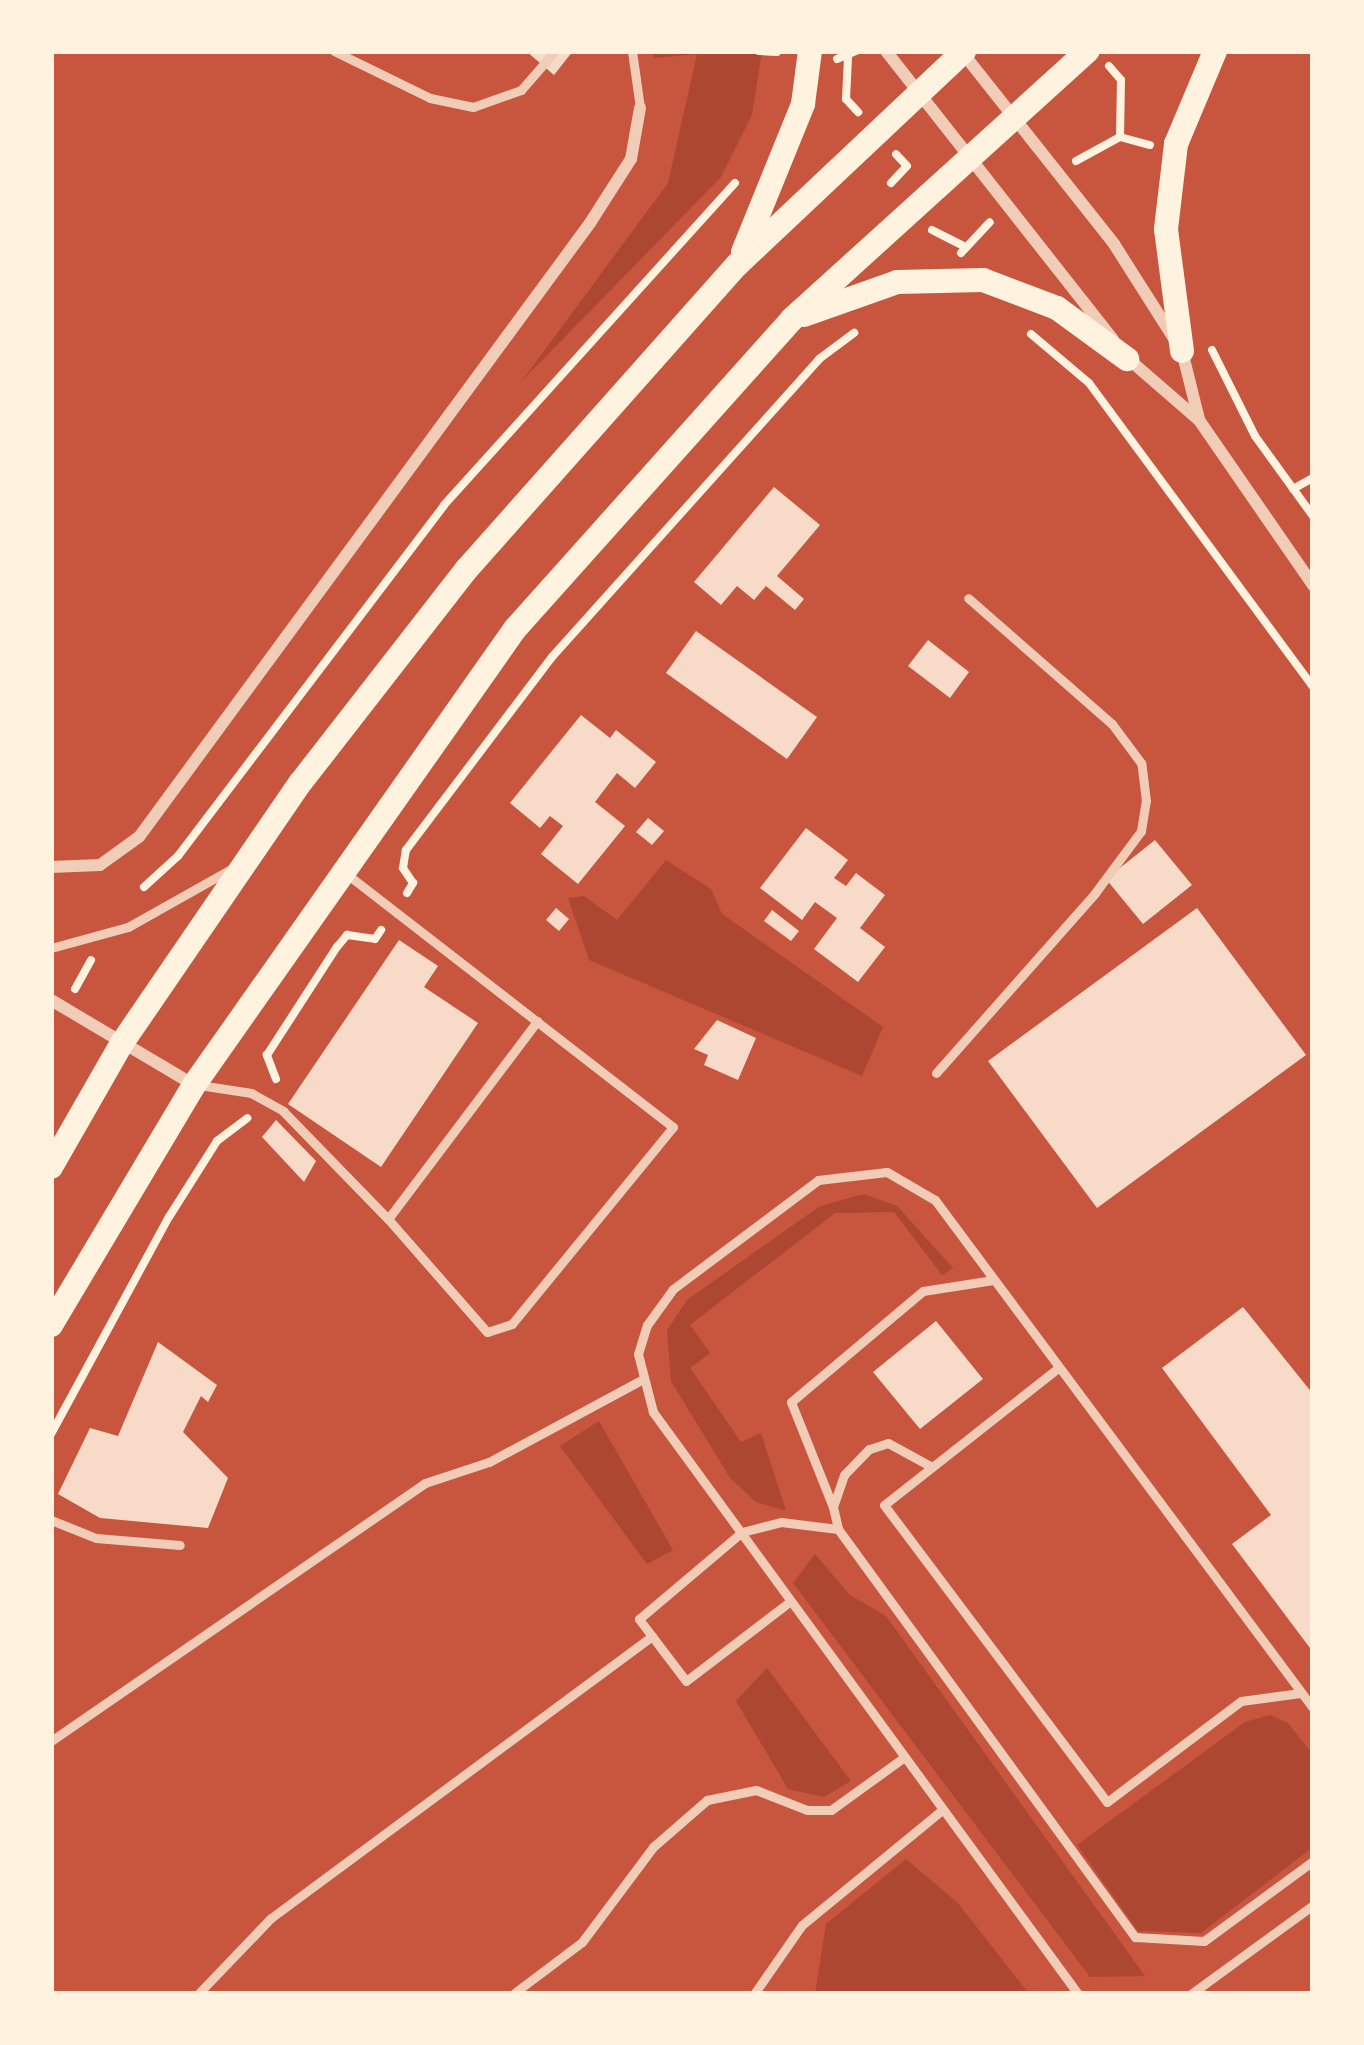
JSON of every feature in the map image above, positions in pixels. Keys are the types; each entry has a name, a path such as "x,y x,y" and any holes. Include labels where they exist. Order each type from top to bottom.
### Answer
{"main road":[{"path":"51,1325 194,1084 339,868 515,628 792,319 971,152 1088,51"},
{"path":"1182,351 1166,229 1176,144 1215,51"},
{"path":"51,1166 122,1042 249,858 466,570 737,265 962,52"},
{"path":"737,265 802,104 800,54"},
{"path":"792,319 897,282 950,275 1003,283 1039,300 1127,359"}],"street":[{"path":"886,51 971,152 1127,359 1199,420 1313,585"},
{"path":"962,52 1114,244 1182,351 1199,420"},
{"path":"51,867 100,865 140,837 590,223 632,159 640,108"},
{"path":"51,1000 194,1084"}],"lane":[{"path":"334,51 430,98 473,107 521,90 555,51"},
{"path":"632,51 640,108"},
{"path":"936,1073 1095,893 1141,831 1146,801 1141,764 1112,724 968,598"},
{"path":"51,948 128,927 249,858"},
{"path":"194,1084 250,1093 283,1111 388,1219 487,1332 512,1324 673,1127 339,868"},
{"path":"388,1219 537,1022"},
{"path":"1078,1994 788,1603 653,1412 641,1380 647,1325 674,1288 818,1180 887,1172 935,1200 1313,1708"},
{"path":"993,1280 923,1292 790,1402 838,1529 1135,1937 1204,1941 1313,1861"},
{"path":"1058,1368 884,1505 1107,1802 1241,1701 1300,1693"},
{"path":"51,1741 425,1483 489,1462 641,1380"},
{"path":"833,1507 844,1475 869,1449 889,1443 932,1467"},
{"path":"51,1520 96,1538 180,1545"},
{"path":"788,1603 686,1681 639,1619 742,1532 781,1522 838,1529"},
{"path":"198,1994 271,1918 652,1636"},
{"path":"513,1994 582,1942 652,1847 707,1801 756,1790 807,1810 830,1810 903,1758"},
{"path":"754,1994 802,1925 941,1811"},
{"path":"1191,1994 1313,1904"}],"path":[{"path":"759,51 777,56 800,54"},
{"path":"774,75 777,56"},
{"path":"848,58 848,102"},
{"path":"1120,137 1121,80"},
{"path":"1072,163 1120,137 1146,144"},
{"path":"128,897 178,856 416,538 701,225 745,164"},
{"path":"959,260 962,245 976,232"},
{"path":"939,236 962,245"},
{"path":"1019,326 1089,383 1313,687"},
{"path":"408,892 406,850 552,657 819,359 859,329"},
{"path":"1210,343 1232,398 1313,515"},
{"path":"1293,489 1313,478"},
{"path":"291,1095 267,1064 273,1043 347,935 375,939 382,929"},
{"path":"83,975 92,959"},
{"path":"51,1434 170,1217 228,1128 245,1118 262,1122"},
{"path":"126,1192 170,1217"}],"shaded area":[{"path":"652,51 762,51 752,115 721,177 521,382 668,183 697,54 654,58"},
{"path":"666,860 711,889 722,914 883,1027 862,1076 589,960 568,898 584,896 617,920"},
{"path":"864,1194 897,1206 953,1268 942,1275 894,1212 835,1213 690,1325 710,1353 690,1368 741,1442 761,1433 786,1511 756,1502 730,1478 671,1381 667,1330 687,1300 820,1206"},
{"path":"599,1421 673,1550 647,1564 560,1446"},
{"path":"815,1554 850,1595 886,1616 1145,1976 1090,1977 793,1583"},
{"path":"767,1668 851,1781 824,1797 788,1789 736,1701"},
{"path":"1270,1715 1288,1723 1313,1755 1313,1847 1201,1933 1138,1931 1077,1845 1245,1722"},
{"path":"906,1859 958,1903 1029,1994 815,1994 826,1924"}],"building":[{"path":"526,51 573,51 554,75"},
{"path":"774,487 820,525 777,576 804,599 795,610 766,586 754,600 737,586 721,605 694,582"},
{"path":"696,631 817,717 787,759 666,673"},
{"path":"928,640 969,672 950,698 908,666"},
{"path":"581,715 610,738 616,730 656,762 635,788 617,773 595,802 625,826 578,884 541,854 563,826 550,816 540,828 510,803"},
{"path":"648,818 664,831 652,845 636,832"},
{"path":"806,828 848,860 834,878 846,886 856,873 885,895 860,928 885,947 858,982 814,949 837,918 815,902 802,920 760,888"},
{"path":"1155,840 1192,885 1143,924 1106,879"},
{"path":"556,908 569,919 559,931 546,920"},
{"path":"1197,908 1306,1055 1097,1208 988,1061"},
{"path":"772,910 799,931 791,941 764,921"},
{"path":"399,940 438,966 424,987 478,1023 381,1167 288,1104"},
{"path":"717,1020 756,1038 738,1080 704,1065 708,1055 694,1049"},
{"path":"276,1120 316,1161 304,1182 262,1137"},
{"path":"1243,1307 1313,1394 1313,1652 1232,1544 1271,1515 1162,1368"},
{"path":"936,1321 983,1379 920,1429 873,1372"},
{"path":"158,1342 217,1385 208,1402 201,1396 183,1432 228,1478 208,1528 100,1518 58,1494 90,1428 118,1436"}]}
